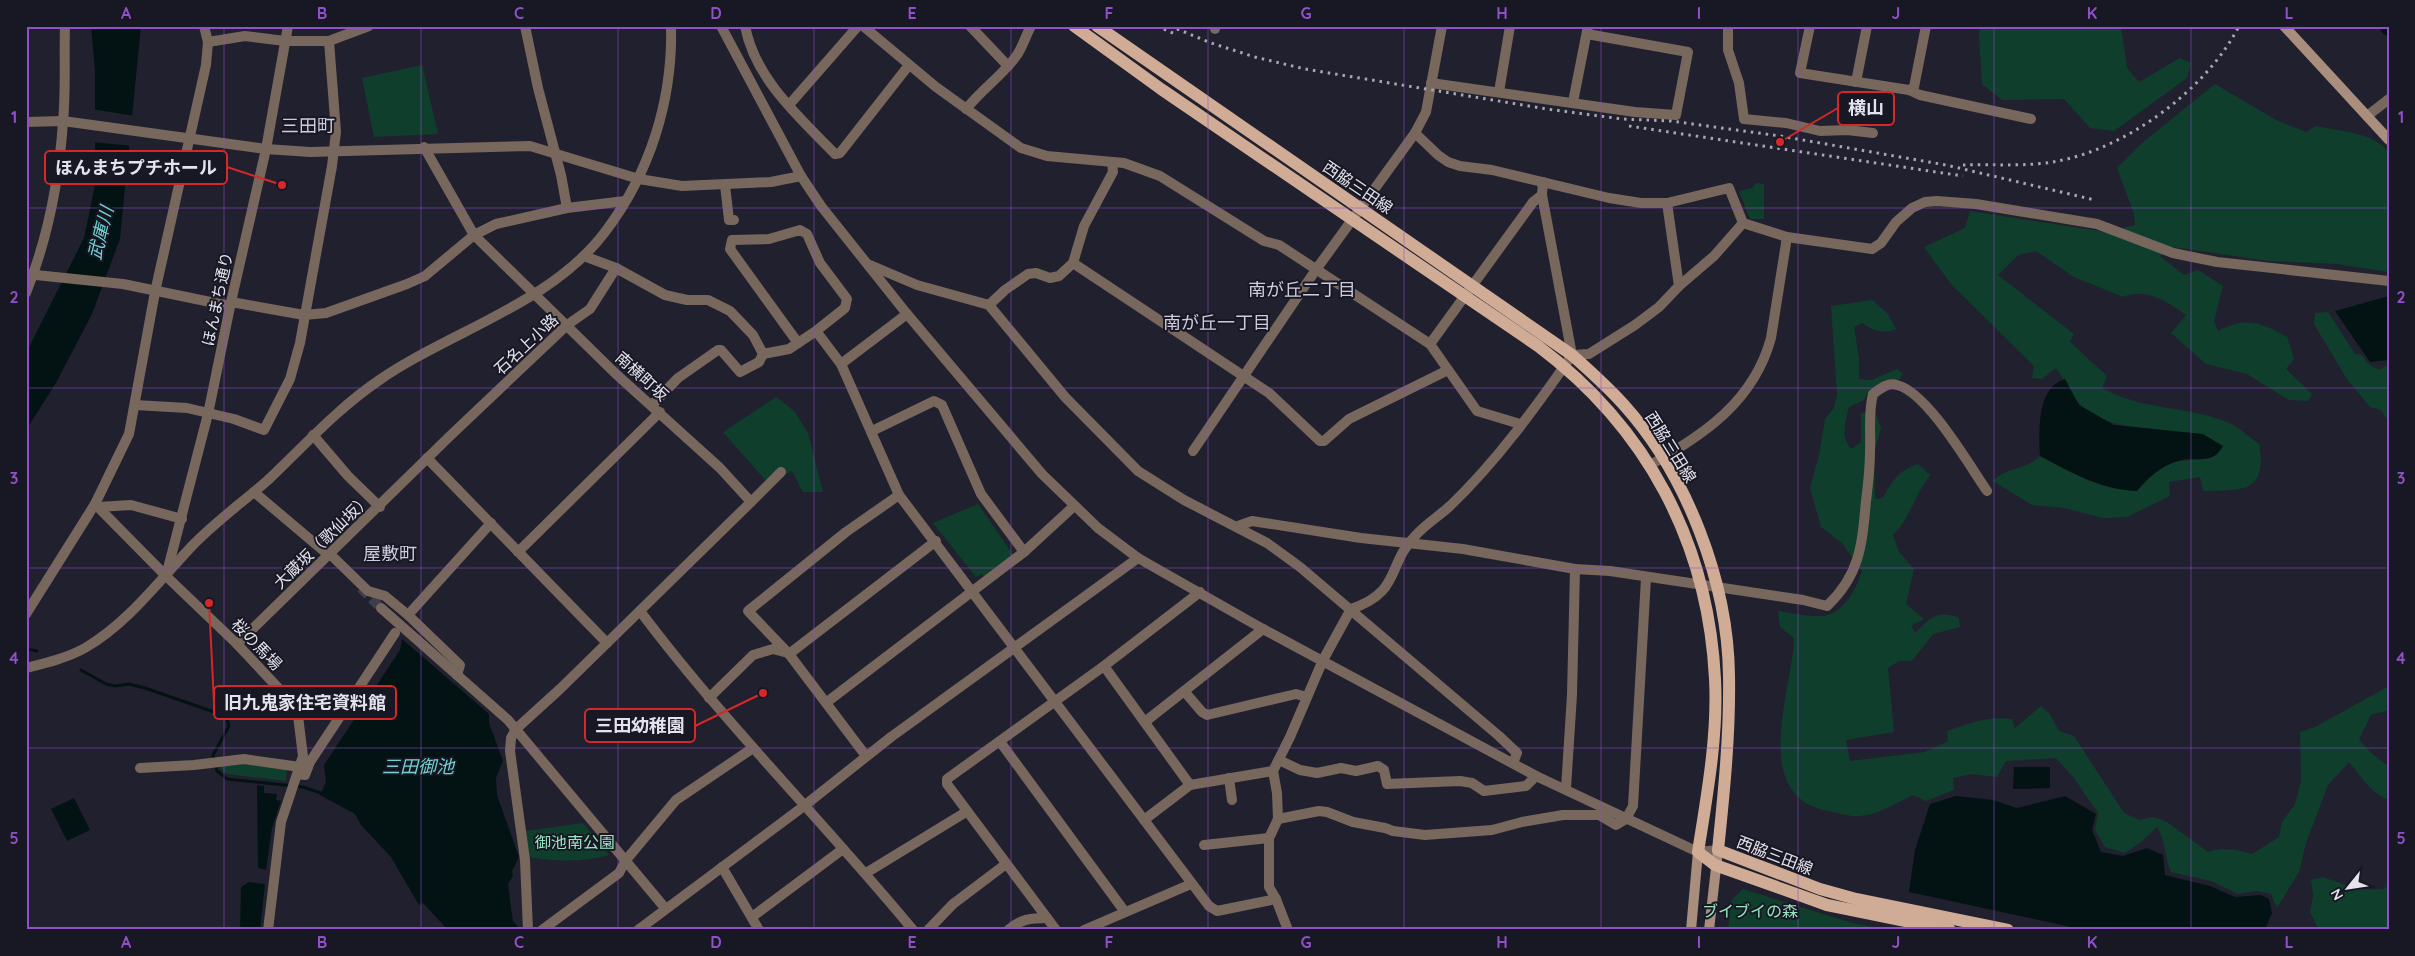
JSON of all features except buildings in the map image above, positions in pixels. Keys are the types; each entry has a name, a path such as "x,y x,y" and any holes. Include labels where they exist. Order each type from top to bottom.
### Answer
{"main road":[{"name":"西脇三田線","path":"1074,26 1161,89 1352,219 1469,291"},
{"name":"西脇三田線","path":"1097,26 1361,208 1469,291 1568,360 1624,406 1662,458 1691,513 1719,589 1730,674 1727,757 1718,850 1820,889 1847,897 2008,930"},
{"path":"2284,26 2389,140"},
{"name":"西脇三田線","path":"1568,360 1614,414 1650,465 1672,507 1702,586 1712,642 1715,680 1714,722 1707,795 1698,852 1716,865 1827,905 1919,927 1950,930"},
{"path":"1708,930 1718,850"},
{"path":"1690,930 1698,852"}],"street":[{"path":"26,293 46,239 65,121 65,26"},
{"path":"26,614 96,506 123,447 135,405 155,292 206,65 208,42 204,26"},
{"name":"ほんまち通り","path":"166,576 208,414 230,304 266,149 288,26"},
{"path":"208,42 245,36 285,41 328,42 369,26"},
{"path":"525,26 567,208"},
{"path":"26,668 62,658 86,648 112,629 166,576 194,544 254,492 353,400 400,366 534,294 584,256 605,232 639,179 664,112 671,55 671,26"},
{"path":"721,26 801,176 821,206 870,265 907,314 1042,474 1074,507 1138,558 1264,629 1513,764 1698,852 1718,850"},
{"path":"745,26 749,44 758,64 770,83 835,154 840,153 909,65"},
{"path":"790,105 858,26"},
{"path":"863,26 909,65 1021,148 1047,156 1124,163 1160,176 1264,241 1279,245 1315,271 1430,344 1477,411 1520,424"},
{"path":"970,26 1008,66"},
{"path":"966,108 982,89 1008,66 1018,53 1031,26"},
{"path":"1193,451 1315,271 1415,133 1426,112 1442,26"},
{"path":"1499,92 1510,26"},
{"path":"1728,26 1728,50 1739,83 1744,119 1786,123 1820,132 1847,130 1873,134"},
{"path":"1810,26 1800,73 1909,90 1920,95 2031,119"},
{"path":"1856,82 1867,26"},
{"path":"1909,90 1914,87 1926,26"},
{"path":"1432,83 1635,112 1676,115 1688,52 1587,30 1573,102"},
{"path":"135,405 186,408 234,419 264,430 290,379 304,315 334,151 336,132 328,42"},
{"path":"2367,116 2389,99"},
{"path":"26,122 65,121 266,149 334,151 424,147 530,146 639,179 682,186 771,182 801,176"},
{"path":"1415,133 1448,162 1544,182 1608,198 1640,203 1667,203 1729,188 1743,222 1787,237 1872,249 1878,247 1896,222 1912,208 1925,202 1937,201 1976,204 2097,224 2173,253 2217,262 2389,281"},
{"name":"南横町坂","path":"424,147 474,235 616,374 720,468 751,502"},
{"path":"989,305 1004,290 1028,274 1036,273 1050,278 1059,276 1073,263 1084,226 1113,172 1112,162"},
{"path":"1544,182 1542,195 1568,360"},
{"path":"725,185 729,220 734,220"},
{"path":"1430,344 1533,202 1542,195"},
{"path":"32,275 119,284 155,292 304,315 326,313 425,276 474,235 496,224 567,208 625,200"},
{"path":"1667,203 1679,286"},
{"path":"1288,930 1276,899 1269,887 1269,838 1278,819 1277,793 1273,771 1323,660 1351,609 1368,603 1384,591 1415,536 1450,506 1486,468 1568,360 1589,354 1635,325 1659,307 1679,286 1714,256 1743,222"},
{"path":"763,354 789,348 798,343 845,308 848,299 820,263 807,234 800,230 769,238 732,240 730,249 798,343"},
{"path":"1650,465 1709,427 1733,408 1755,378 1767,354 1771,338 1787,237"},
{"path":"584,256 616,268 665,295 687,300 708,300 730,311 753,335 763,354"},
{"path":"1073,263 1268,393 1320,441 1324,441 1349,419 1448,370"},
{"path":"870,265 917,285 989,305 1065,397 1138,471 1184,500 1238,526 1267,543 1300,567 1518,753 1513,764"},
{"name":"石名上小路","path":"427,458 566,325 595,304 616,268"},
{"path":"841,364 907,314"},
{"path":"816,331 841,364 900,495 1209,906 1217,911 1276,899"},
{"path":"518,552 656,409 678,378 718,350 721,350 740,372 759,362 763,354"},
{"path":"1238,526 1252,521 1409,544 1463,549 1575,569 1610,571 1719,589 1803,600 1827,606 1842,592 1854,572 1862,543 1870,453 1870,405 1873,394 1883,386 1896,384 1910,391 1926,404 1987,491"},
{"path":"872,431 934,401 942,405 981,494 1024,552"},
{"path":"314,435 348,476 380,507"},
{"path":"427,458 607,643"},
{"name":"大蔵坂（歌仙坂）","path":"237,644 328,553 380,507 427,458"},
{"path":"528,930 525,860 510,752 511,738 516,729 640,611 781,472"},
{"path":"254,492 328,553 368,591 385,596 408,615 460,665 457,674"},
{"path":"866,756 789,654 748,611 846,532 900,495"},
{"path":"96,506 131,505 182,519"},
{"name":"桜の馬場","path":"96,506 237,644 297,708 303,756 296,778"},
{"path":"827,702 1024,552 1074,507"},
{"path":"408,615 491,523"},
{"path":"789,654 936,542"},
{"path":"638,930 804,806 866,756 1014,646 1138,558"},
{"path":"1566,788 1572,695 1575,569"},
{"path":"1278,819 1319,811 1327,812 1353,822 1393,831 1424,835 1492,830 1522,822 1563,815 1599,815 1616,825 1626,819 1633,806 1646,578"},
{"path":"1056,930 966,812 947,784 948,779 1104,666 1200,592"},
{"path":"382,608 516,729 665,908"},
{"path":"640,611 709,698 866,873 913,930"},
{"path":"1146,721 1264,629"},
{"path":"140,768 194,765 244,758 296,778 305,775 310,762 395,633"},
{"path":"709,698 753,655 773,648 789,654"},
{"path":"1104,666 1146,721 1190,785"},
{"path":"1184,691 1202,712 1207,715 1296,694 1307,697"},
{"path":"1001,742 1125,912"},
{"path":"542,930 619,873 626,860 676,800 753,748"},
{"path":"1279,760 1300,770 1317,773 1340,768 1356,771 1378,766 1384,770 1387,784 1460,780 1472,783 1484,791 1526,786 1536,776"},
{"path":"1144,820 1190,785 1273,771"},
{"path":"268,930 281,822 296,778"},
{"path":"1230,778 1232,800"},
{"path":"866,873 966,812"},
{"path":"1204,845 1269,838"},
{"path":"752,918 843,849"},
{"path":"928,930 953,904 1006,864"},
{"path":"722,867 759,930"},
{"path":"1084,930 1192,884"},
{"path":"1008,930 1018,922 1028,918 1047,918"}],"green space":[{"path":"1980,26 2121,26 2127,68 2139,82 2180,58 2191,63 2187,78 2114,131 2090,128 2064,99 2002,100 1982,84"},
{"path":"422,65 438,134 374,137 362,78"},
{"path":"2215,84 2276,120 2306,132 2316,126 2345,131 2366,137 2383,146 2389,153 2389,272 2337,264 2269,261 2173,247 2160,256 2184,275 2198,270 2223,286 2214,321 2218,331 2237,324 2254,323 2287,337 2294,359 2286,369 2312,394 2308,401 2289,400 2247,374 2206,364 2171,333 2186,315 2172,305 2148,295 2131,294 2123,297 2074,277 2036,251 2018,255 1998,275 2074,334 2070,342 2107,376 2102,388 2132,400 2196,413 2231,424 2259,444 2261,460 2255,481 2249,486 2240,489 2203,491 2200,477 2169,482 2170,496 2127,517 2103,518 2064,508 2032,505 1993,481 2004,473 2035,461 2040,456 2098,484 2136,491 2150,476 2168,464 2204,459 2218,454 2175,432 2123,425 2103,419 2078,403 2056,368 2042,379 2032,378 2034,366 1951,284 1924,247 1965,228 1970,211 2106,232 2135,225 2134,214 2117,168 2142,143"},
{"path":"1756,183 1764,184 1764,219 1750,219 1739,191 1752,188"},
{"path":"1872,300 1888,314 1896,329 1887,332 1878,331 1862,323 1854,327 1859,358 1859,379 1871,380 1897,369 1902,373 1900,379 1874,387 1864,400 1849,407 1844,429 1845,439 1851,449 1861,442 1861,413 1875,412 1881,428 1874,453 1875,499 1883,498 1897,477 1911,466 1918,464 1930,475 1904,521 1893,535 1899,552 1914,569 1906,604 1924,619 1911,626 1915,633 1934,616 1945,614 1959,618 1960,627 1933,634 1912,661 1899,661 1888,668 1894,732 1846,740 1850,761 1925,752 1948,741 1947,731 1979,721 1995,718 2012,719 2015,728 2041,706 2050,714 2059,731 2074,736 2124,813 2139,820 2154,817 2167,822 2208,852 2224,849 2252,854 2279,837 2282,822 2295,804 2301,781 2300,732 2315,727 2389,686 2389,710 2371,715 2359,739 2372,754 2389,766 2389,800 2371,789 2349,762 2328,785 2306,843 2299,872 2277,908 2271,894 2256,891 2238,894 2211,881 2171,872 2162,838 2157,827 2141,842 2125,853 2105,847 2095,830 2098,813 2074,778 2056,758 2006,761 1997,777 1972,774 1953,778 1954,790 1926,801 1913,795 1880,811 1859,816 1829,811 1804,802 1789,786 1782,764 1781,738 1794,638 1780,627 1778,611 1811,616 1830,614 1843,606 1848,600 1857,585 1862,571 1842,543 1821,527 1810,488 1819,455 1825,419 1834,408 1837,394 1831,306"},
{"path":"2328,312 2355,354 2362,355 2367,363 2379,370 2389,364 2389,422 2381,410 2370,407 2347,379 2314,324 2315,313"},
{"path":"776,397 794,411 808,433 823,492 803,492 792,471 767,482 723,432"},
{"path":"978,504 1013,555 985,578 982,574 976,577 933,523"},
{"path":"247,763 287,768 286,781 227,774 220,767"},
{"name":"御池南公園","path":"583,823 609,855 568,861 528,857 526,831"},
{"path":"2323,877 2346,885 2368,889 2384,889 2389,884 2389,930 2319,930 2310,912 2313,896 2311,880"},
{"name":"ブイブイの森","path":"1743,889 1852,923 1888,930 1728,930 1731,901"}],"water":[{"name":"武庫川","path":"91,26 141,26 120,239 92,314 56,383 26,430 26,353 84,238 95,185 95,72"},
{"path":"2389,296 2389,360 2370,362 2335,311"},
{"path":"2065,379 2079,405 2114,425 2203,434 2223,446 2213,456 2208,458 2185,459 2160,469 2137,491 2111,487 2087,479 2040,456 2039,435 2044,401 2049,391"},
{"name":"三田御池","path":"402,639 489,714 489,723 503,761 496,778 497,795 519,857 512,871 513,876 508,884 513,921 521,930 448,930 423,903 419,905 391,857 361,825 355,814 320,795 326,782 324,765 400,650"},
{"path":"2014,767 2050,767 2050,788 2013,789"},
{"path":"257,785 264,786 264,793 277,794 276,800 281,801 272,828 266,870 258,868"},
{"path":"1956,796 1993,800 2017,808 2065,796 2096,814 2092,830 2101,852 2123,856 2147,848 2163,855 2165,875 2210,886 2235,897 2261,895 2269,899 2272,913 2265,930 2085,930 1909,892 1915,850 1930,804"},
{"path":"74,798 90,830 67,841 51,809"},
{"path":"249,882 265,884 260,930 240,930 241,887"}],"pier":[{"path":"92,109 135,116 132,146 93,142"}],"waterway":[{"path":"26,649 37,651"},
{"path":"81,670 106,684 115,686 129,684 145,688 220,714 227,719 229,726 213,755 217,771 227,779 303,787 321,793"}],"tunnel":[{"path":"361,588 381,608"}],"railway":[{"path":"1157,26 1177,35"},
{"path":"1170,26 1211,43 1255,57 1305,69 1547,109 1622,119 1671,121 1780,136 1946,165 2095,200"},
{"path":"1963,165 2047,163 2084,154 2111,143 2137,129 2186,93 2207,72 2225,49 2239,26"},
{"path":"1629,126 1963,176"}],"place":[{"name":"横山","path":"1780,142"},
{"name":"ほんまちプチホール","path":"282,185"},
{"name":"旧九鬼家住宅資料館","path":"209,603"},
{"name":"三田幼稚園","path":"763,693"}],"district":[{"name":"三田町","path":"308,126"},
{"name":"南が丘二丁目","path":"1302,290"},
{"name":"南が丘一丁目","path":"1217,323"},
{"name":"屋敷町","path":"390,554"}]}
